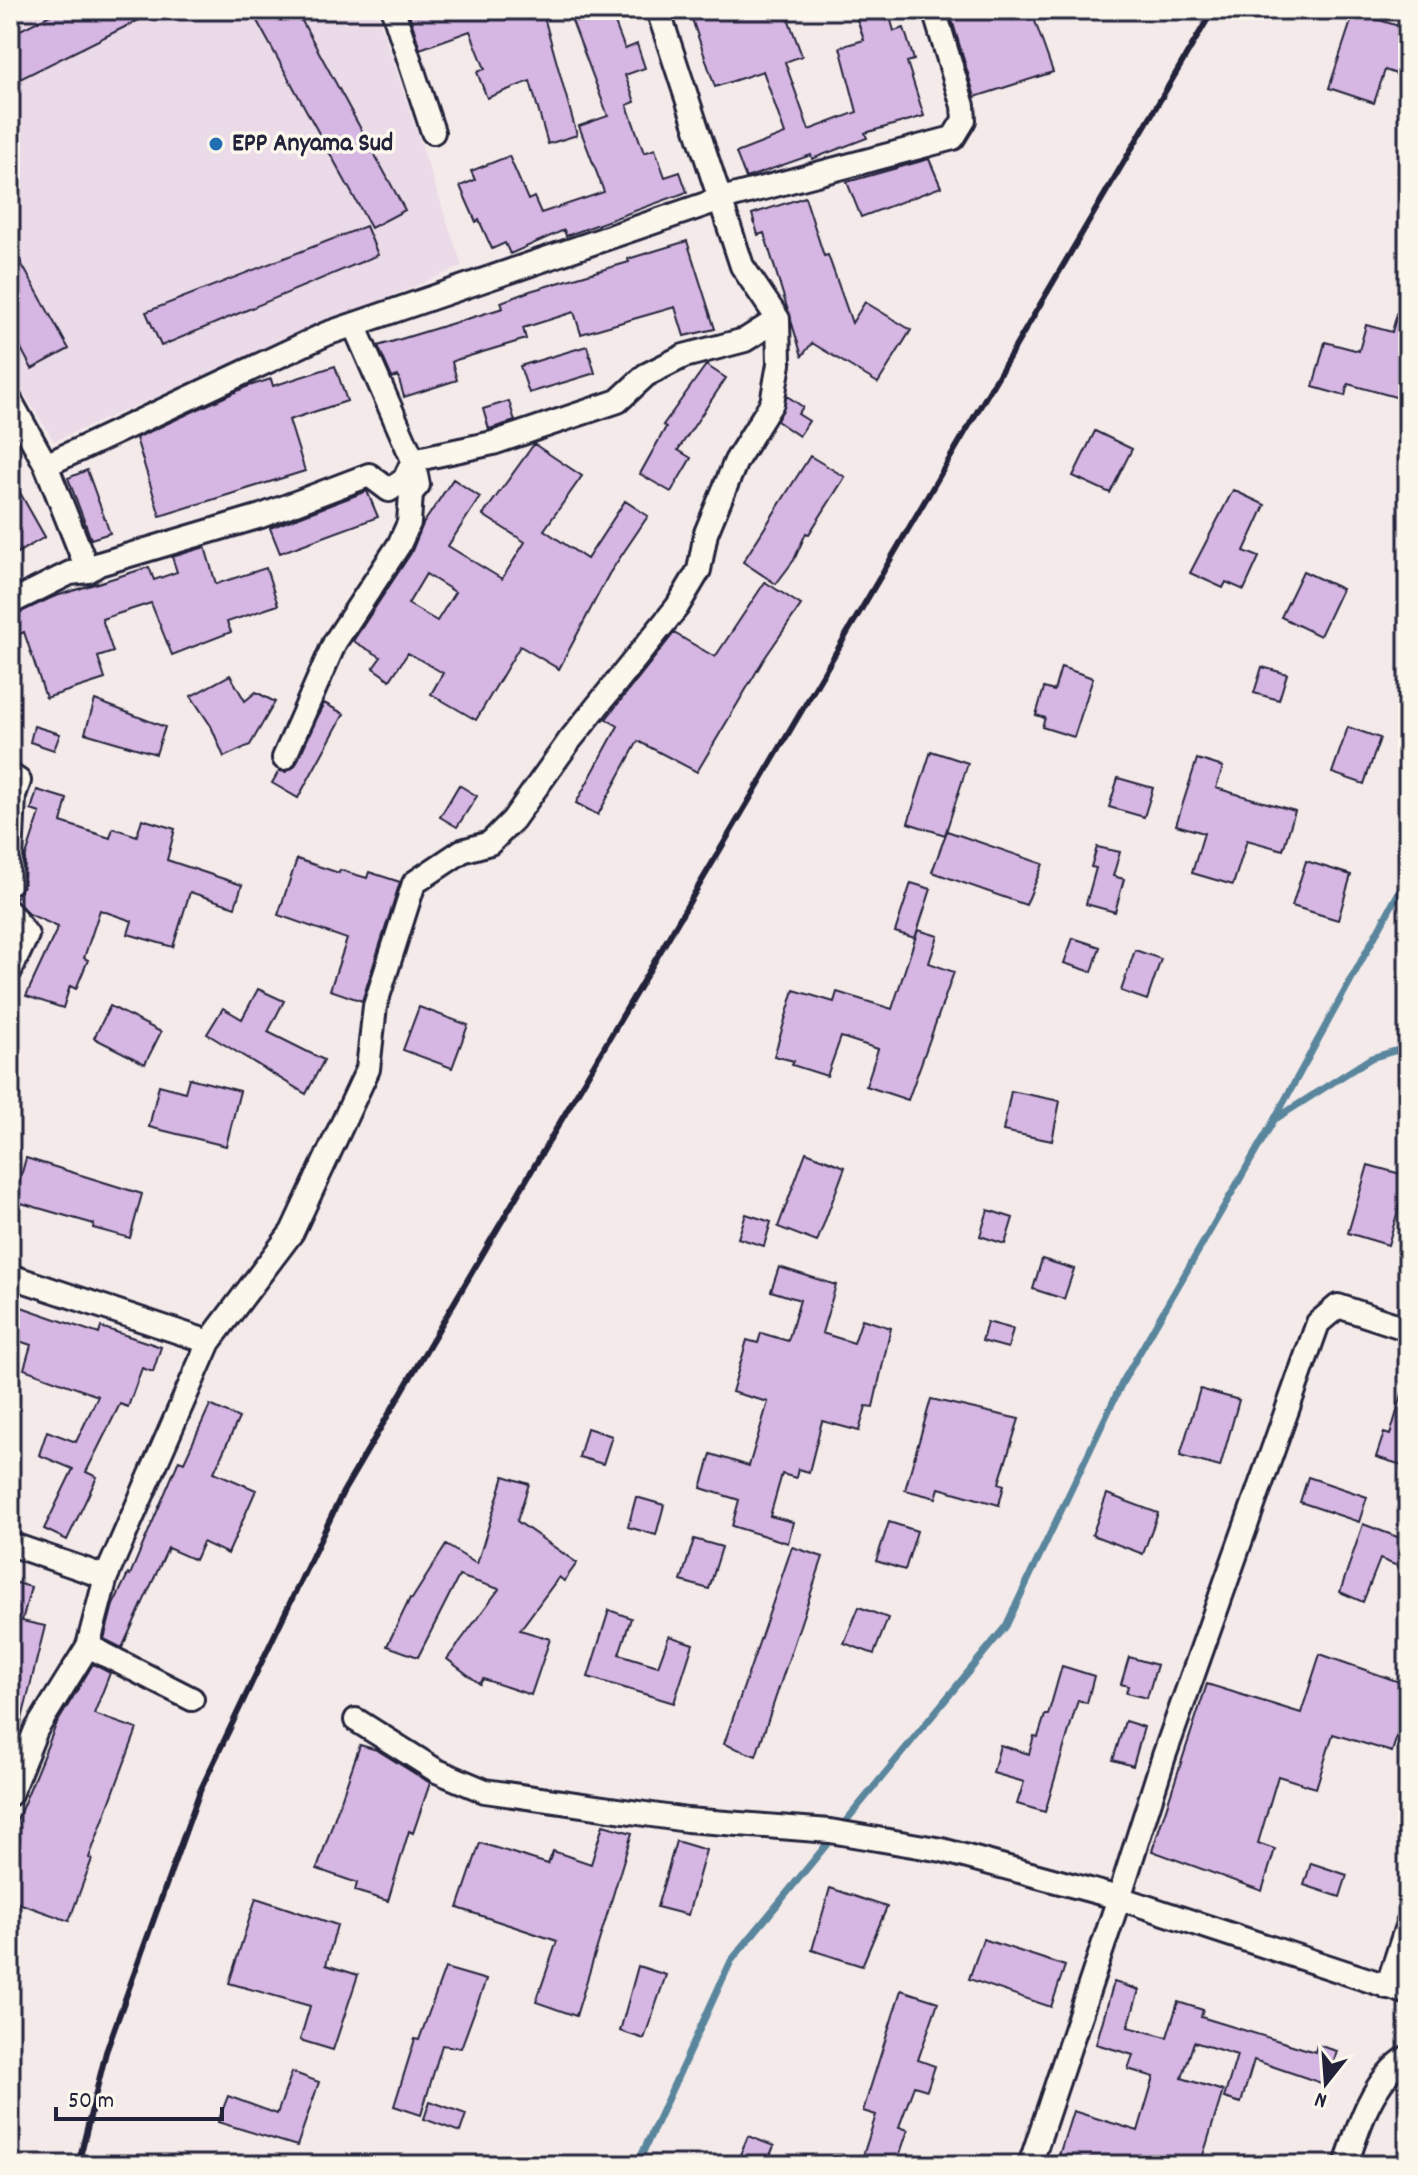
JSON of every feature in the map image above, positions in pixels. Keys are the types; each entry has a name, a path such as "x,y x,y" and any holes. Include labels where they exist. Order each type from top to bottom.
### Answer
{"street":[{"path":"393,10 433,132"},
{"path":"10,1794 36,1730 88,1646 106,1577 209,1342 292,1232 368,1069 374,1044 370,1028 375,1006 414,883 462,851 490,843 513,820 570,740 677,607 699,570 706,533 736,461 772,403 779,364 778,319 742,266 658,10"},
{"path":"46,465 326,334 718,200 953,138 960,131 963,106 934,10"},
{"path":"413,460 493,443 618,401 646,375 684,356 745,340 778,319"},
{"path":"284,758 335,642 404,534 409,523 411,493 418,485 413,460 354,325"},
{"path":"10,400 46,465 88,571"},
{"path":"10,603 70,573 88,571 99,564 261,516 369,475 389,490 404,480 413,460"},
{"path":"10,775 19,781 14,795 10,882"},
{"path":"10,913 27,935 10,971"},
{"path":"10,1276 209,1342"},
{"path":"1030,2165 1164,1756 1318,1323 1338,1306 1408,1329"},
{"path":"10,1544 106,1577"},
{"path":"88,1646 192,1699"},
{"path":"356,1720 437,1771 485,1791 687,1820 830,1831 942,1850 1119,1898 1398,1990 1408,1923"},
{"path":"1346,2165 1359,2125 1391,2067 1408,2057"}],"shaded area":[{"name":"EPP Anyama Sud","path":"37,10 376,10 462,266 54,441 10,371 10,21"}],"building":[{"path":"60,10 159,10 10,84 10,35"},
{"path":"251,10 296,10 405,210 371,228"},
{"path":"408,10 542,10 577,135 548,144 530,81 487,98 477,72 485,69 470,31 420,49"},
{"path":"568,10 610,10 625,49 637,44 645,68 625,75 635,102 627,105 644,153 655,149 665,177 680,172 687,192 566,236 564,230 510,254 505,243 492,249 479,220 476,222 460,186 475,180 471,171 509,156 528,200 534,197 541,213 604,192 579,126 608,116"},
{"path":"689,10 785,10 802,56 785,62 809,130 857,112 840,47 864,40 854,10 888,10 894,31 904,28 914,60 907,62 924,116 865,133 867,138 812,159 811,155 746,178 736,153 785,134 763,71 715,87"},
{"path":"949,10 1031,10 1053,72 975,97"},
{"path":"1354,12 1408,29 1405,77 1385,70 1374,103 1329,88"},
{"path":"929,159 941,187 861,217 847,182"},
{"path":"805,197 824,256 828,255 852,323 865,302 911,330 878,383 812,343 802,356 764,233 758,235 752,214"},
{"path":"366,226 378,255 161,346 146,312"},
{"path":"687,241 715,329 684,336 675,307 581,334 574,312 523,328 526,339 452,362 457,380 404,397 398,376 392,378 378,346 503,308 501,302 530,291 629,262 628,259"},
{"path":"10,243 69,349 32,369 10,328"},
{"path":"1402,295 1408,296 1408,379 1403,399 1348,384 1345,396 1313,387 1325,342 1359,351 1366,325 1392,332"},
{"path":"587,346 595,373 529,393 520,366"},
{"path":"706,365 726,378 678,450 691,458 671,492 640,474 666,427 663,425"},
{"path":"335,366 347,401 289,420 305,471 160,516 136,438 246,387 271,379 273,386"},
{"path":"787,396 803,407 798,414 809,421 799,436 777,421"},
{"path":"509,401 515,421 489,429 483,409"},
{"path":"1095,431 1132,449 1110,493 1073,476"},
{"path":"534,444 582,476 544,530 587,559 625,501 648,516 609,574 559,669 520,646 476,720 431,694 443,673 408,653 390,680 373,668 381,657 353,641 411,553 423,524 453,479 480,497 448,546 502,579 525,542 483,515","holes":["426,574 455,592 437,621 408,604"]},
{"path":"810,456 845,477 809,534 806,533 794,560 776,584 743,562"},
{"path":"87,470 110,533 91,539 68,478"},
{"path":"10,475 45,537 10,557"},
{"path":"1233,490 1265,505 1244,551 1259,557 1244,590 1226,582 1223,588 1190,573"},
{"path":"367,491 378,517 280,553 270,528"},
{"path":"205,547 216,584 266,568 278,605 227,622 231,632 172,655 151,603 102,619 113,652 98,657 105,679 46,698 24,632 10,639 10,617 53,597 149,567 154,580 177,572 172,557"},
{"path":"1303,571 1342,589 1320,636 1281,617"},
{"path":"765,582 801,605 764,659 697,772 638,741 598,815 576,803 618,726 606,719 674,633 715,657"},
{"path":"1061,667 1093,678 1074,737 1042,727 1045,718 1036,715 1044,688 1054,691"},
{"path":"1262,667 1287,674 1279,700 1254,693"},
{"path":"230,675 245,701 256,692 275,702 250,745 224,757 211,726 191,696"},
{"path":"95,700 165,727 156,754 85,733"},
{"path":"324,703 344,714 298,798 272,783 279,771 286,772 296,764"},
{"path":"34,726 60,734 54,750 30,742"},
{"path":"1348,727 1380,738 1364,784 1332,773"},
{"path":"931,751 968,763 945,835 908,823"},
{"path":"1197,759 1223,767 1216,788 1295,811 1283,850 1247,840 1233,885 1192,873 1204,833 1176,825"},
{"path":"1118,778 1153,788 1144,817 1109,807"},
{"path":"459,785 477,796 457,827 440,817"},
{"path":"37,790 67,799 61,822 110,838 113,828 137,836 142,819 175,829 167,860 242,885 235,907 190,892 173,947 128,934 132,921 100,910 84,958 88,960 76,989 70,986 63,1008 26,996 58,927 29,914 15,900 24,883 25,859 40,813 31,810"},
{"path":"947,831 1043,864 1026,905 932,872"},
{"path":"1097,847 1120,852 1113,876 1124,879 1115,912 1086,904 1096,868 1091,867"},
{"path":"297,859 339,873 340,870 367,878 369,872 400,882 362,1001 330,990 347,939 278,915"},
{"path":"1306,861 1351,875 1338,920 1292,906"},
{"path":"911,883 931,889 915,938 895,932"},
{"path":"918,930 938,936 929,963 954,972 908,1100 866,1086 878,1049 841,1037 827,1076 774,1056 794,990 834,1002 837,992 892,1009"},
{"path":"1073,938 1100,947 1092,972 1064,963"},
{"path":"1135,950 1161,959 1147,1000 1121,991"},
{"path":"258,989 284,1001 268,1032 324,1060 306,1094 207,1034 223,1008 242,1019"},
{"path":"110,1006 161,1032 145,1064 94,1038"},
{"path":"419,1007 468,1025 452,1068 403,1050"},
{"path":"189,1078 240,1091 226,1146 149,1127 159,1085 185,1092"},
{"path":"1011,1091 1060,1101 1052,1141 1003,1131"},
{"path":"806,1152 845,1167 817,1242 778,1227"},
{"path":"26,1158 142,1194 130,1238 14,1201"},
{"path":"1368,1165 1408,1176 1388,1245 1348,1233"},
{"path":"988,1210 1013,1218 1005,1244 980,1236"},
{"path":"746,1214 771,1222 764,1246 738,1238"},
{"path":"1042,1259 1074,1269 1064,1299 1033,1289"},
{"path":"779,1267 836,1285 822,1333 854,1343 862,1319 891,1328 873,1407 866,1406 859,1431 822,1421 809,1472 798,1469 796,1478 782,1474 770,1516 793,1522 788,1543 732,1526 739,1500 701,1488 711,1454 749,1466 768,1402 732,1392 747,1340 758,1343 761,1333 788,1341 800,1300 771,1291"},
{"path":"10,1303 99,1334 101,1327 161,1347 153,1372 142,1368 128,1407 120,1404 86,1472 97,1477 67,1540 44,1529 73,1469 39,1455 47,1431 76,1442 98,1396 24,1369 31,1345 10,1338"},
{"path":"987,1322 1013,1329 1008,1348 982,1341"},
{"path":"1200,1389 1239,1400 1220,1467 1180,1456"},
{"path":"1403,1391 1408,1392 1408,1467 1376,1457 1384,1433 1390,1435"},
{"path":"931,1399 1019,1419 999,1483 1004,1485 999,1505 939,1488 936,1498 905,1490"},
{"path":"210,1405 239,1418 214,1472 256,1490 228,1554 203,1542 195,1560 168,1548 122,1648 104,1639 113,1605 130,1575 179,1460 184,1462"},
{"path":"587,1428 612,1436 603,1464 579,1457"},
{"path":"504,1476 529,1484 517,1521 577,1563 564,1581 559,1577 520,1630 550,1639 531,1695 483,1679 480,1684 447,1659 499,1589 459,1576 418,1657 387,1646 410,1598 446,1545 477,1564"},
{"path":"1308,1477 1367,1497 1359,1522 1300,1502"},
{"path":"1107,1494 1158,1513 1143,1554 1092,1535"},
{"path":"636,1497 664,1505 656,1535 628,1527"},
{"path":"889,1522 917,1531 905,1570 876,1561"},
{"path":"1363,1524 1408,1541 1408,1570 1380,1559 1363,1602 1340,1592"},
{"path":"694,1539 722,1547 709,1589 681,1581"},
{"path":"792,1547 823,1557 756,1756 724,1744"},
{"path":"10,1581 31,1587 22,1621 45,1626 16,1743 10,1742"},
{"path":"859,1607 888,1618 874,1654 844,1643"},
{"path":"609,1610 631,1618 619,1654 658,1666 669,1636 693,1644 674,1703 588,1677"},
{"path":"1320,1654 1405,1684 1403,1692 1408,1693 1408,1700 1392,1752 1333,1734 1316,1788 1278,1776 1258,1843 1275,1849 1262,1891 1152,1851 1207,1684 1301,1713"},
{"path":"1129,1657 1157,1665 1147,1698 1126,1693 1128,1686 1121,1684"},
{"path":"93,1664 110,1673 94,1714 137,1729 69,1921 10,1900 10,1837 56,1725"},
{"path":"1062,1666 1094,1676 1087,1703 1078,1700 1045,1812 1017,1804 1024,1782 993,1773 1000,1745 1029,1754 1034,1736 1038,1737 1045,1715 1048,1715"},
{"path":"1125,1721 1144,1727 1133,1766 1113,1760"},
{"path":"360,1745 377,1750 430,1783 413,1833 409,1831 388,1901 355,1891 357,1883 317,1869"},
{"path":"603,1825 632,1833 576,2016 536,2002 557,1941 458,1908 480,1843 548,1864 553,1851 591,1864"},
{"path":"676,1841 706,1850 688,1915 657,1907"},
{"path":"1311,1863 1347,1875 1340,1897 1304,1885"},
{"path":"830,1888 887,1907 862,1966 812,1950"},
{"path":"256,1898 337,1925 326,1965 358,1975 333,2050 300,2040 310,2006 229,1983"},
{"path":"983,1939 1065,1966 1051,2007 969,1979"},
{"path":"638,1966 666,1975 644,2039 620,2031"},
{"path":"445,1968 486,1980 461,2048 442,2045 421,2115 394,2106 415,2039 419,2040"},
{"path":"1114,1982 1139,1990 1128,2027 1167,2037 1178,2002 1203,2010 1201,2017 1315,2052 1317,2045 1337,2051 1327,2085 1254,2060 1241,2103 1224,2098 1237,2055 1194,2042 1182,2078 1223,2091 1200,2165 1056,2165 1073,2111 1138,2131 1154,2077 1128,2069 1133,2055 1096,2044"},
{"path":"901,1990 938,2002 918,2060 935,2066 927,2090 914,2086 899,2127 908,2130 896,2165 860,2165 876,2115 863,2111"},
{"path":"292,2072 319,2082 297,2146 218,2122 228,2096 277,2114"},
{"path":"430,2101 466,2114 460,2132 424,2119"},
{"path":"748,2136 774,2146 766,2165 739,2157"}],"waterway":[{"path":"637,2165 731,1961 1006,1626 1122,1383 1274,1120 1404,883 1408,870"},
{"path":"1277,1118 1371,1058 1408,1047"}],"railway":[{"path":"78,2165 106,2052 200,1791 343,1492 1213,10"}],"place":[{"name":"EPP Anyama Sud","path":"216,144"}]}
